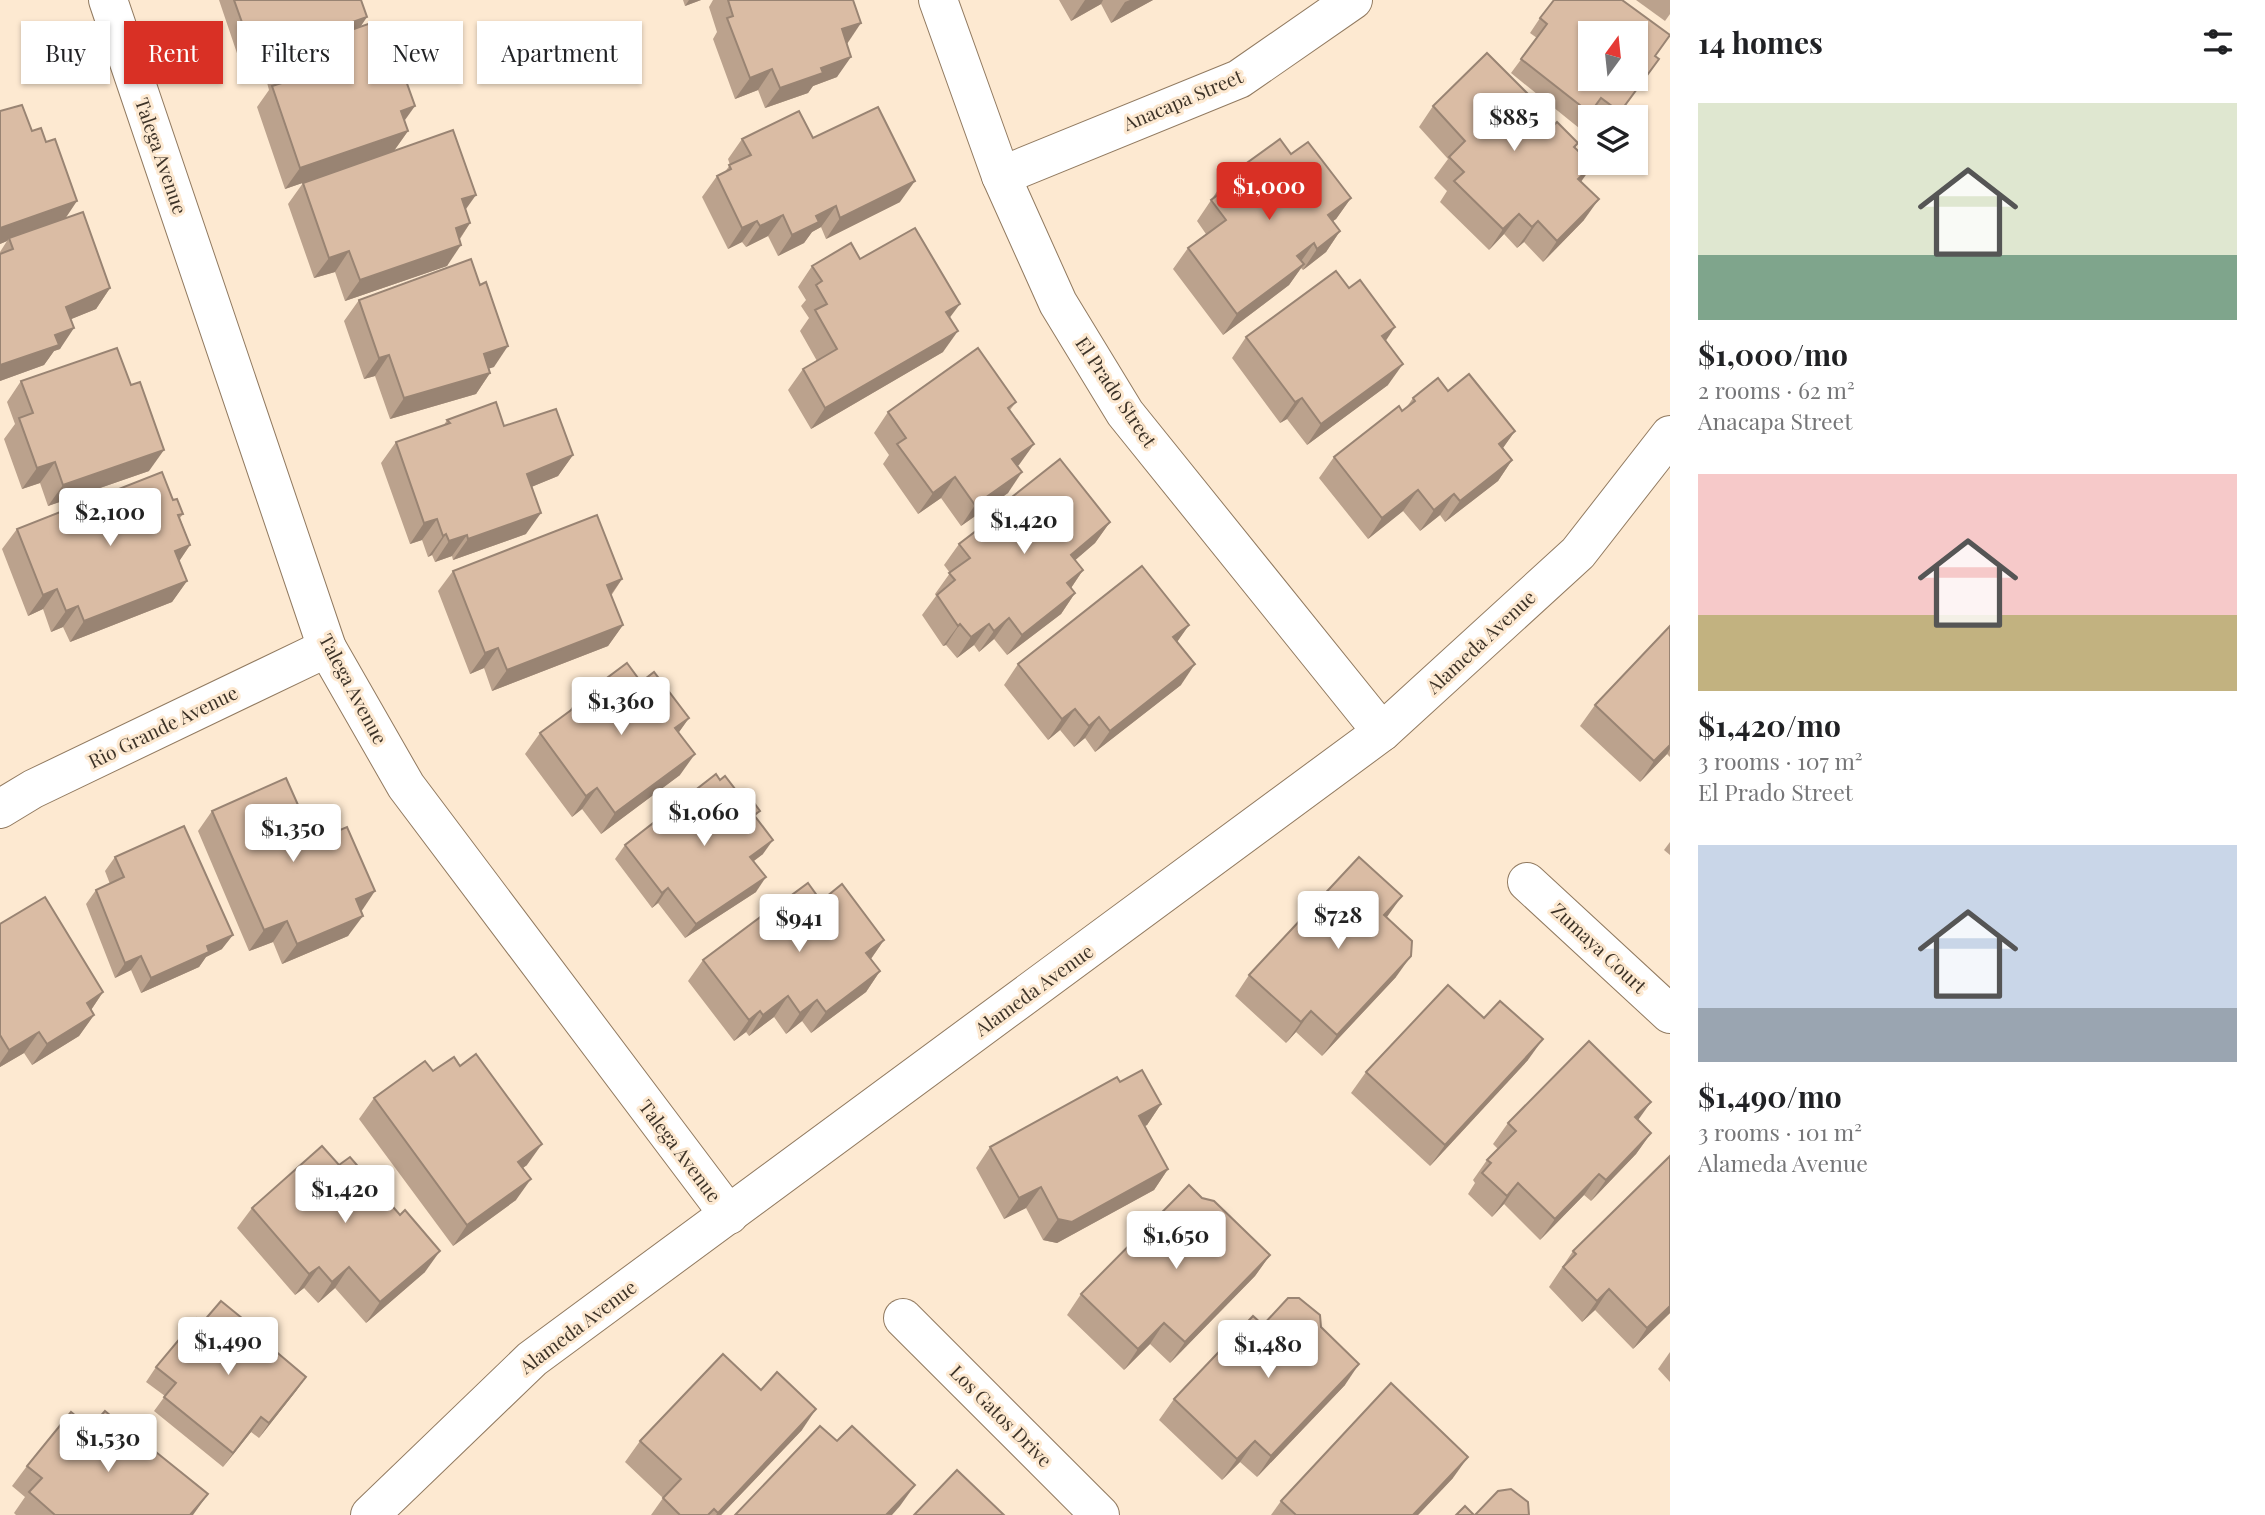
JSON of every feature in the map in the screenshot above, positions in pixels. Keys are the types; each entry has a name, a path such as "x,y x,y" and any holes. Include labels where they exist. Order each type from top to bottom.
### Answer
{"street":[{"name":"Talega Avenue","path":"108,0 327,648 406,786 729,1215"},
{"name":"El Prado Street","path":"939,0 1001,176 1058,303 1125,413 1382,732"},
{"name":"Anacapa Street","path":"1001,176 1239,79 1353,0"},
{"name":"Alameda Avenue","path":"370,1515 532,1359 1382,732 1578,553 1670,435"},
{"name":"Rio Grande Avenue","path":"0,809 33,789 327,648"},
{"name":"Zumaya Court","path":"1528,882 1670,1014"},
{"name":"Los Gatos Drive","path":"903,1318 1100,1515"}],"building":[{"path":"234,0 361,0 367,17 354,21 242,21"},
{"path":"728,0 853,0 861,23 842,29 851,57 821,68 823,73 780,88 772,69 750,78 727,18 733,16"},
{"path":"1554,0 1622,0 1670,35 1655,56 1659,59 1648,74 1648,21 1578,21 1578,91 1635,91 1625,105 1610,105 1601,98 1596,105 1580,105 1521,59 1547,24 1540,18"},
{"path":"368,24 368,84 407,84 415,106 401,111 408,131 300,168 272,86 354,84 354,29"},
{"path":"1487,53 1544,110 1539,114 1552,127 1557,122 1578,143 1574,147 1578,151 1578,175 1582,175 1578,179 1599,199 1557,241 1538,221 1532,227 1519,214 1503,229 1454,181 1464,172 1449,157 1465,141 1433,106"},
{"path":"22,105 32,131 41,128 46,142 55,139 77,201 0,228 0,111"},
{"path":"878,107 915,181 840,218 836,206 816,216 819,222 792,235 783,215 760,226 757,221 742,228 717,176 731,169 729,165 751,155 742,139 799,111 813,138"},
{"path":"453,130 476,195 462,199 470,223 456,228 461,245 360,280 349,251 329,258 303,183"},
{"path":"1280,139 1291,154 1308,142 1351,198 1328,215 1340,231 1317,249 1314,243 1297,256 1304,264 1237,314 1188,248 1226,220 1211,200 1231,185 1226,178"},
{"path":"83,212 110,288 66,307 74,328 55,335 59,345 0,365 0,254 13,249 9,238"},
{"path":"915,228 960,304 946,312 958,331 825,408 803,369 837,349 815,310 827,304 816,285 822,281 812,266 851,243 860,259"},
{"path":"471,259 480,285 486,282 508,346 484,354 490,373 404,398 389,355 379,358 359,300"},
{"path":"1336,271 1349,288 1360,280 1395,327 1382,336 1403,364 1321,424 1302,398 1295,402 1246,337"},
{"path":"117,348 131,385 140,382 164,450 63,485 55,462 37,468 19,418 33,413 21,381"},
{"path":"978,348 1016,402 1008,408 1034,444 1012,459 1022,472 975,505 955,477 933,493 897,444 906,438 888,412"},
{"path":"1469,374 1515,431 1499,444 1512,460 1460,501 1454,494 1434,510 1418,490 1382,518 1334,457 1399,406 1402,411 1415,401 1413,398 1438,378 1448,391"},
{"path":"496,402 504,426 556,409 573,455 527,474 541,513 468,539 467,535 449,541 446,534 443,536 437,519 424,523 396,442 450,423 447,420"},
{"path":"1060,459 1110,522 1071,555 1083,570 1067,583 1075,593 1022,635 1009,618 994,631 989,624 971,637 960,624 958,626 937,595 955,580 949,573 970,558 959,544 1015,501 1012,497"},
{"path":"162,472 173,500 177,499 183,514 178,515 190,545 175,551 187,581 84,621 78,606 66,611 57,589 43,595 17,529"},
{"path":"597,515 622,579 607,585 623,625 507,670 498,648 485,653 453,571"},
{"path":"1142,566 1189,625 1173,637 1195,664 1110,731 1099,717 1089,726 1075,709 1062,719 1018,664"},
{"path":"1670,626 1670,745 1654,761 1595,705"},
{"path":"627,663 641,682 654,672 689,718 675,728 695,754 615,813 597,788 586,796 540,733 578,705 576,701"},
{"path":"716,774 720,780 725,776 739,794 749,796 760,811 754,815 773,840 750,857 766,877 696,924 668,888 662,893 625,845"},
{"path":"286,778 314,841 347,827 375,891 356,899 363,916 297,944 287,921 264,930 212,811"},
{"path":"184,826 233,935 207,946 209,952 151,978 141,956 125,963 96,890 124,877 115,857"},
{"path":"1359,857 1402,896 1384,915 1412,941 1411,956 1337,1035 1311,1011 1301,1022 1249,975"},
{"path":"808,883 821,901 842,884 884,940 866,953 880,971 826,1012 817,1000 800,1013 788,996 763,1015 760,1011 749,1020 703,960 767,912 773,918 786,909 781,903"},
{"path":"45,897 103,992 87,1003 94,1015 47,1044 39,1032 9,1050 0,1035 0,924"},
{"path":"1448,985 1484,1018 1500,1001 1543,1039 1445,1145 1366,1072"},
{"path":"1589,1041 1651,1102 1635,1117 1651,1133 1606,1180 1599,1174 1555,1219 1518,1183 1507,1196 1482,1173 1491,1163 1487,1160 1516,1131 1508,1123"},
{"path":"476,1054 542,1144 518,1162 531,1179 467,1225 374,1098 425,1061 433,1071 454,1057 460,1066"},
{"path":"1142,1070 1161,1104 1139,1116 1168,1169 1072,1222 1058,1219 1041,1187 1019,1198 990,1147 1117,1077 1120,1082"},
{"path":"322,1146 339,1165 350,1157 400,1215 405,1210 440,1251 380,1302 349,1267 332,1282 319,1267 309,1274 252,1208"},
{"path":"1670,1156 1670,1306 1647,1328 1609,1289 1597,1301 1563,1267 1576,1254 1573,1251"},
{"path":"1189,1185 1202,1198 1214,1201 1270,1255 1185,1342 1164,1323 1138,1349 1081,1294"},
{"path":"1288,1298 1299,1298 1320,1315 1321,1327 1359,1364 1271,1456 1255,1441 1237,1459 1174,1399 1253,1316 1263,1325"},
{"path":"221,1301 270,1341 267,1344 306,1377 269,1423 261,1417 233,1453 164,1397 176,1383 156,1367 197,1318 203,1322"},
{"path":"723,1354 761,1390 777,1372 816,1409 718,1513 714,1509 708,1515 680,1515 663,1498 681,1479 640,1441"},
{"path":"1391,1383 1468,1457 1413,1515 1296,1515 1281,1501"},
{"path":"105,1411 129,1431 124,1437 140,1450 146,1444 208,1494 190,1515 55,1515 29,1492 42,1478 27,1466 71,1412 90,1428"},
{"path":"820,1426 837,1441 852,1426 915,1485 886,1515 735,1515"},
{"path":"957,1470 1004,1515 914,1515"},
{"path":"1511,1489 1528,1502 1529,1515 1475,1515 1498,1491"},
{"path":"1465,1506 1474,1515 1456,1515"}]}
